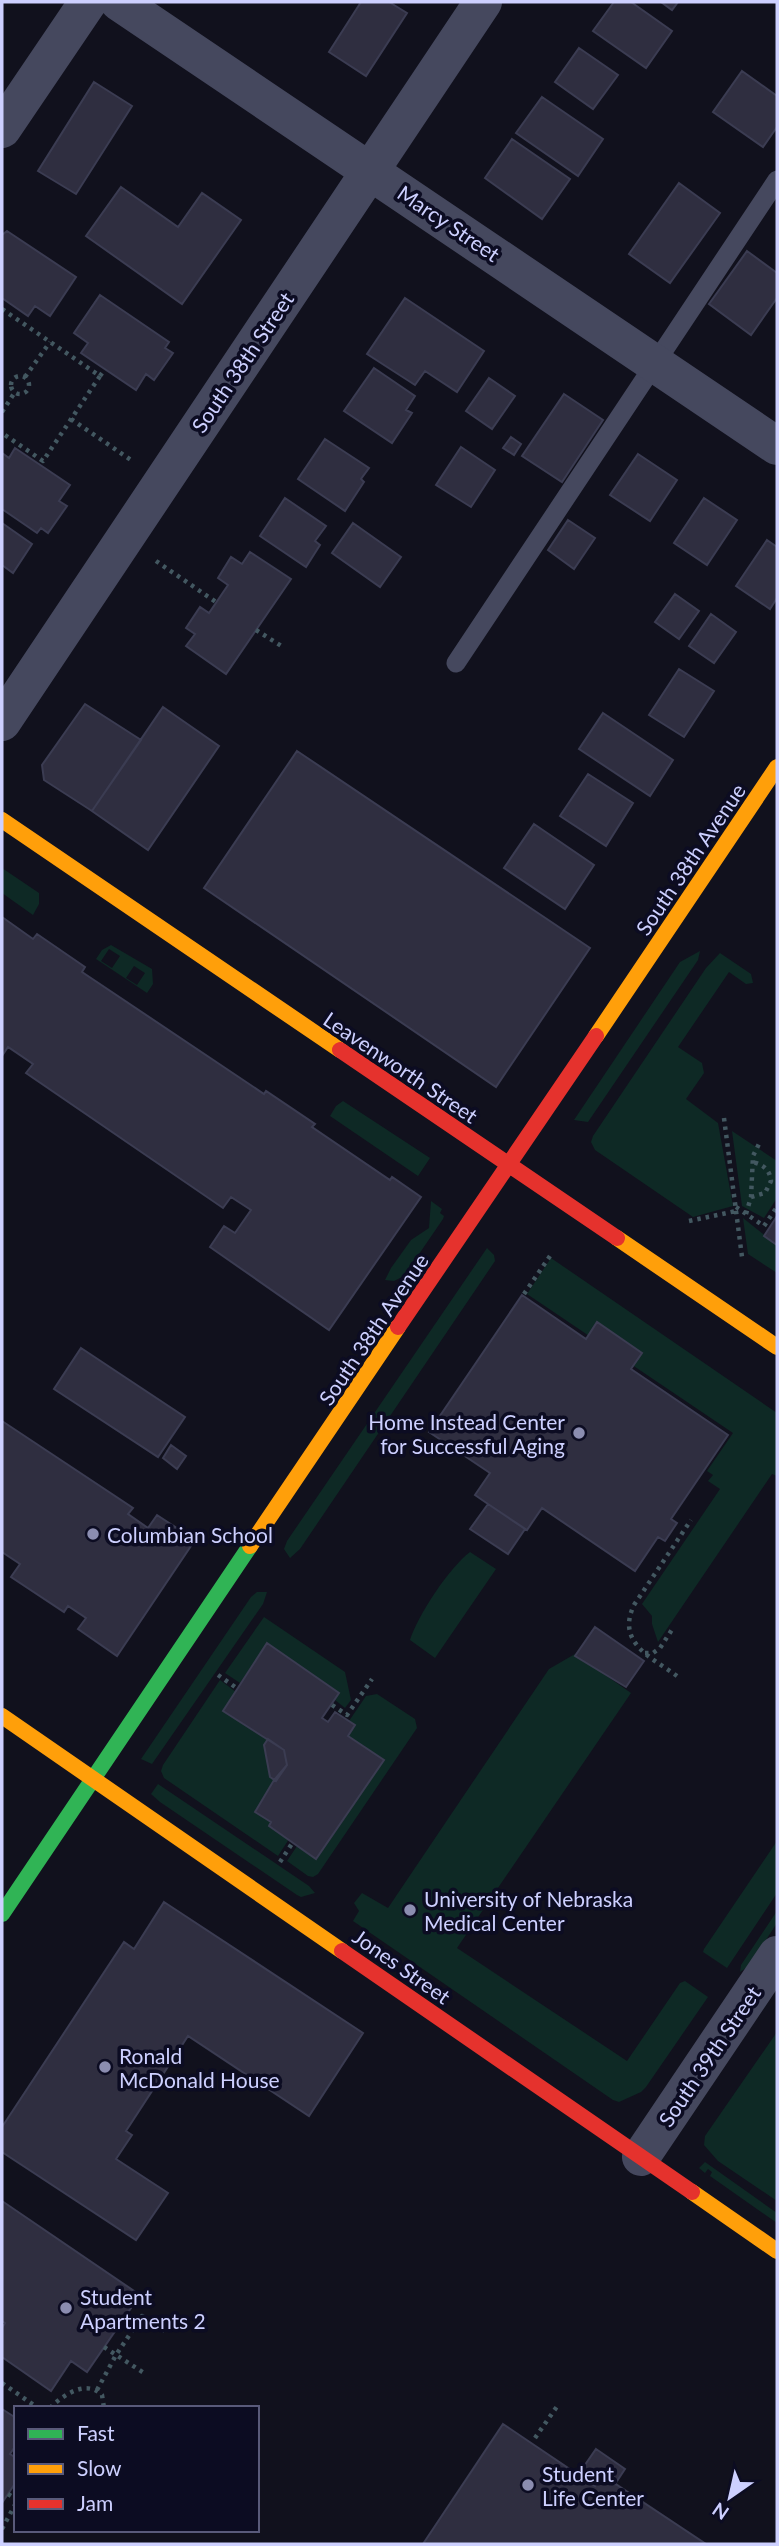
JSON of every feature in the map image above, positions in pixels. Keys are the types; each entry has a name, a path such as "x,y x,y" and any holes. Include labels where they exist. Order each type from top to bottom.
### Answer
{"street":[{"path":"2,129 88,2"},
{"name":"Marcy Street","path":"119,2 777,446"},
{"name":"South 38th Street","path":"2,722 483,2"},
{"name":"South 38th Avenue","path":"2,1914 777,767"},
{"name":"Leavenworth Street","path":"2,820 777,1347"},
{"name":"Jones Street","path":"2,1716 777,2251"},
{"name":"South 39th Street","path":"640,2157 777,1955"}],"lane":[{"path":"456,663 777,180"}],"path":[{"path":"2,309 100,376"},
{"path":"25,377 50,342"},
{"path":"2,433 43,461 105,369"},
{"path":"20,375 25,377 29,382 28,391 15,392 12,380 20,375"},
{"path":"2,412 15,392"},
{"path":"71,419 126,457"},
{"path":"151,558 216,602"},
{"path":"256,630 283,647"},
{"path":"724,1118 742,1257"},
{"path":"746,1214 751,1197 752,1162 760,1142"},
{"path":"751,1197 765,1193 771,1181 764,1167 752,1162"},
{"path":"689,1222 736,1209 764,1226 777,1207"},
{"path":"524,1294 552,1253"},
{"path":"677,1676 632,1640 629,1620 630,1613 691,1521"},
{"path":"645,1653 653,1653 660,1648 673,1628"},
{"path":"218,1675 238,1689"},
{"path":"332,1705 346,1717 372,1679"},
{"path":"280,1862 293,1842"},
{"path":"97,2390 142,2316 167,2333"},
{"path":"104,2347 144,2373"},
{"path":"2,2383 35,2406"},
{"path":"53,2406 84,2387 97,2390 102,2395 104,2406"},
{"path":"535,2438 558,2405"},
{"path":"8,2494 14,2499"},
{"path":"2,2529 14,2505"}],"green space":[{"path":"2,868 39,893 39,904 33,915 2,893"},
{"path":"111,945 152,969 153,984 147,993 96,959 102,950","holes":["109,949 120,956 112,968 101,961","134,966 145,973 137,985 126,978"]},
{"path":"700,951 698,960 588,1122 574,1120 680,962"},
{"path":"720,953 751,974 753,983 746,984 729,972 678,1047 702,1063 704,1073 686,1099 718,1123 733,1206 693,1217 595,1150 591,1142 706,968"},
{"path":"343,1101 430,1158 418,1176 330,1116"},
{"path":"732,1131 777,1161 777,1198 764,1218 742,1206"},
{"path":"431,1201 442,1209 440,1213 444,1216 443,1219 404,1276 394,1281 385,1280 411,1240 429,1228"},
{"path":"743,1218 777,1245 777,1273 748,1254"},
{"path":"487,1248 494,1255 495,1261 300,1549 290,1558 284,1549 287,1541"},
{"path":"551,1258 777,1413 777,1476 772,1474 658,1642 652,1616 642,1604 720,1489 708,1481 713,1475 707,1471 733,1433 527,1294"},
{"path":"470,1552 496,1569 435,1658 410,1640 435,1593"},
{"path":"257,1592 267,1592 263,1604 152,1764 141,1759 251,1597"},
{"path":"264,1617 345,1672 351,1700 345,1708 335,1700 339,1693 267,1644 240,1683 225,1673"},
{"path":"575,1654 631,1693 457,1948 627,2061 680,1983 685,1981 708,1997 646,2087 619,2102 353,1921 359,1911 354,1903 362,1893 388,1908 549,1669"},
{"path":"220,1680 236,1692 224,1711 284,1750 274,1781 256,1812 271,1822 269,1826 289,1839 278,1856 164,1778 161,1771"},
{"path":"377,1694 415,1719 417,1728 318,1874 308,1876 287,1861 297,1846 317,1859 384,1760 348,1736 355,1725 349,1721 366,1696"},
{"path":"158,1784 309,1886 315,1893 301,1897 297,1895 160,1802 151,1794"},
{"path":"777,1841 777,1893 727,1968 703,1952 704,1949"},
{"path":"777,1911 777,1923 749,1966 740,1972 741,1965"},
{"path":"777,2032 777,2201 718,2161 704,2145 705,2136"},
{"path":"705,2162 777,2213 777,2223 710,2176 712,2172 708,2169 705,2173 699,2168"}],"building":[{"path":"361,2 389,2 407,13 366,76 329,52"},
{"path":"614,2 631,2 672,31 646,68 593,31"},
{"path":"661,2 678,2 672,10"},
{"path":"579,48 618,75 593,109 555,82"},
{"path":"742,71 777,96 777,127 763,147 713,112"},
{"path":"94,82 132,106 76,194 38,171"},
{"path":"542,97 603,139 578,176 516,133"},
{"path":"512,139 570,179 542,219 485,178"},
{"path":"679,183 720,213 670,283 629,254"},
{"path":"121,187 178,227 202,193 241,220 182,304 86,236"},
{"path":"7,231 76,277 50,316 35,306 28,316 2,298 2,235"},
{"path":"747,251 777,273 777,298 751,335 709,304"},
{"path":"100,295 169,342 165,348 173,353 154,380 146,374 136,390 81,353 88,343 74,333"},
{"path":"405,298 484,351 457,392 425,371 415,385 367,354"},
{"path":"374,368 415,396 406,410 412,413 392,443 344,411"},
{"path":"489,378 515,396 492,429 466,411"},
{"path":"564,394 603,420 562,482 522,456"},
{"path":"511,437 521,444 514,455 503,448"},
{"path":"325,439 369,468 361,479 364,482 345,511 298,479"},
{"path":"461,447 495,470 471,507 436,485"},
{"path":"15,448 70,485 59,501 67,506 48,533 41,528 37,533 2,509 2,453 9,458"},
{"path":"638,454 677,480 650,521 610,495"},
{"path":"285,498 326,526 315,541 320,545 306,567 260,536"},
{"path":"704,498 737,520 707,565 674,543"},
{"path":"568,520 595,538 574,569 548,550"},
{"path":"2,523 32,544 13,573 2,565"},
{"path":"353,523 401,557 380,587 332,553"},
{"path":"767,540 777,547 777,598 770,609 736,586"},
{"path":"250,552 291,579 226,674 186,646 195,634 186,628 200,607 209,613 228,585 218,578 231,557 242,564"},
{"path":"675,594 699,611 679,639 655,622"},
{"path":"711,614 736,632 714,663 689,646"},
{"path":"679,669 714,691 684,737 649,715"},
{"path":"85,704 141,740 92,811 44,780 42,765"},
{"path":"163,707 219,746 148,850 92,811"},
{"path":"603,713 673,760 650,796 579,749"},
{"path":"297,751 590,948 496,1087 204,888"},
{"path":"588,774 633,803 606,846 560,816"},
{"path":"534,824 594,865 565,909 504,868"},
{"path":"2,917 33,939 37,934 85,967 82,972 264,1094 266,1091 315,1124 312,1127 390,1180 392,1177 421,1197 329,1330 210,1247 224,1226 235,1233 251,1210 231,1197 223,1208 26,1073 33,1064 8,1047 2,1056"},
{"path":"777,1216 777,1245 764,1236"},
{"name":"Home Instead Center for Successful Aging","path":"522,1295 586,1339 597,1322 642,1353 631,1369 728,1435 671,1519 677,1523 665,1541 658,1537 635,1571 542,1508 527,1530 488,1504 475,1495 490,1473 429,1432"},
{"path":"81,1348 185,1417 158,1457 54,1389"},
{"name":"Columbian School","path":"2,1421 133,1508 128,1514 148,1528 157,1515 195,1540 117,1656 78,1629 86,1618 68,1606 64,1612 11,1577 20,1564 2,1552"},
{"path":"171,1445 186,1456 177,1469 163,1458"},
{"path":"488,1504 525,1529 508,1554 470,1529"},
{"path":"595,1627 644,1661 626,1687 575,1656"},
{"path":"267,1643 339,1693 322,1718 328,1722 335,1712 355,1725 348,1736 384,1760 316,1859 269,1826 271,1822 255,1812 274,1780 287,1765 284,1750 223,1711"},
{"path":"268,1739 284,1750 287,1765 276,1781 270,1777 264,1745"},
{"name":"Ronald McDonald House","path":"164,1902 363,2033 309,2116 188,2036 126,2131 132,2135 116,2159 168,2193 136,2240 2,2152 2,2127 124,1942 134,1949"},
{"name":"Student Apartments 2","path":"2,2201 140,2295 87,2372 71,2361 51,2391 2,2357 2,2328 5,2323 2,2321"},
{"path":"2,2409 14,2417 14,2448 10,2454 14,2457 14,2485 2,2503"},
{"name":"Student Life Center","path":"503,2424 595,2486 602,2475 706,2544 423,2544"},
{"path":"596,2449 625,2469 615,2484 602,2475 595,2486 578,2475"}],"traffic: fast":[{"path":"2,1914 250,1546"}],"traffic: slow":[{"path":"596,1036 777,767"},
{"path":"2,820 340,1050"},
{"path":"617,1238 777,1347"},
{"path":"250,1546 398,1327"},
{"path":"2,1716 342,1951"},
{"path":"692,2192 777,2251"}],"traffic: jam":[{"path":"398,1327 596,1036"},
{"path":"340,1050 617,1238"},
{"path":"342,1951 692,2192"}],"place":[{"name":"Home Instead Center for Successful Aging","path":"579,1433"},
{"name":"Columbian School","path":"93,1534"},
{"name":"University of Nebraska Medical Center","path":"410,1910"},
{"name":"Ronald McDonald House","path":"105,2067"},
{"name":"Student Apartments 2","path":"66,2308"},
{"name":"Student Life Center","path":"528,2485"}]}
